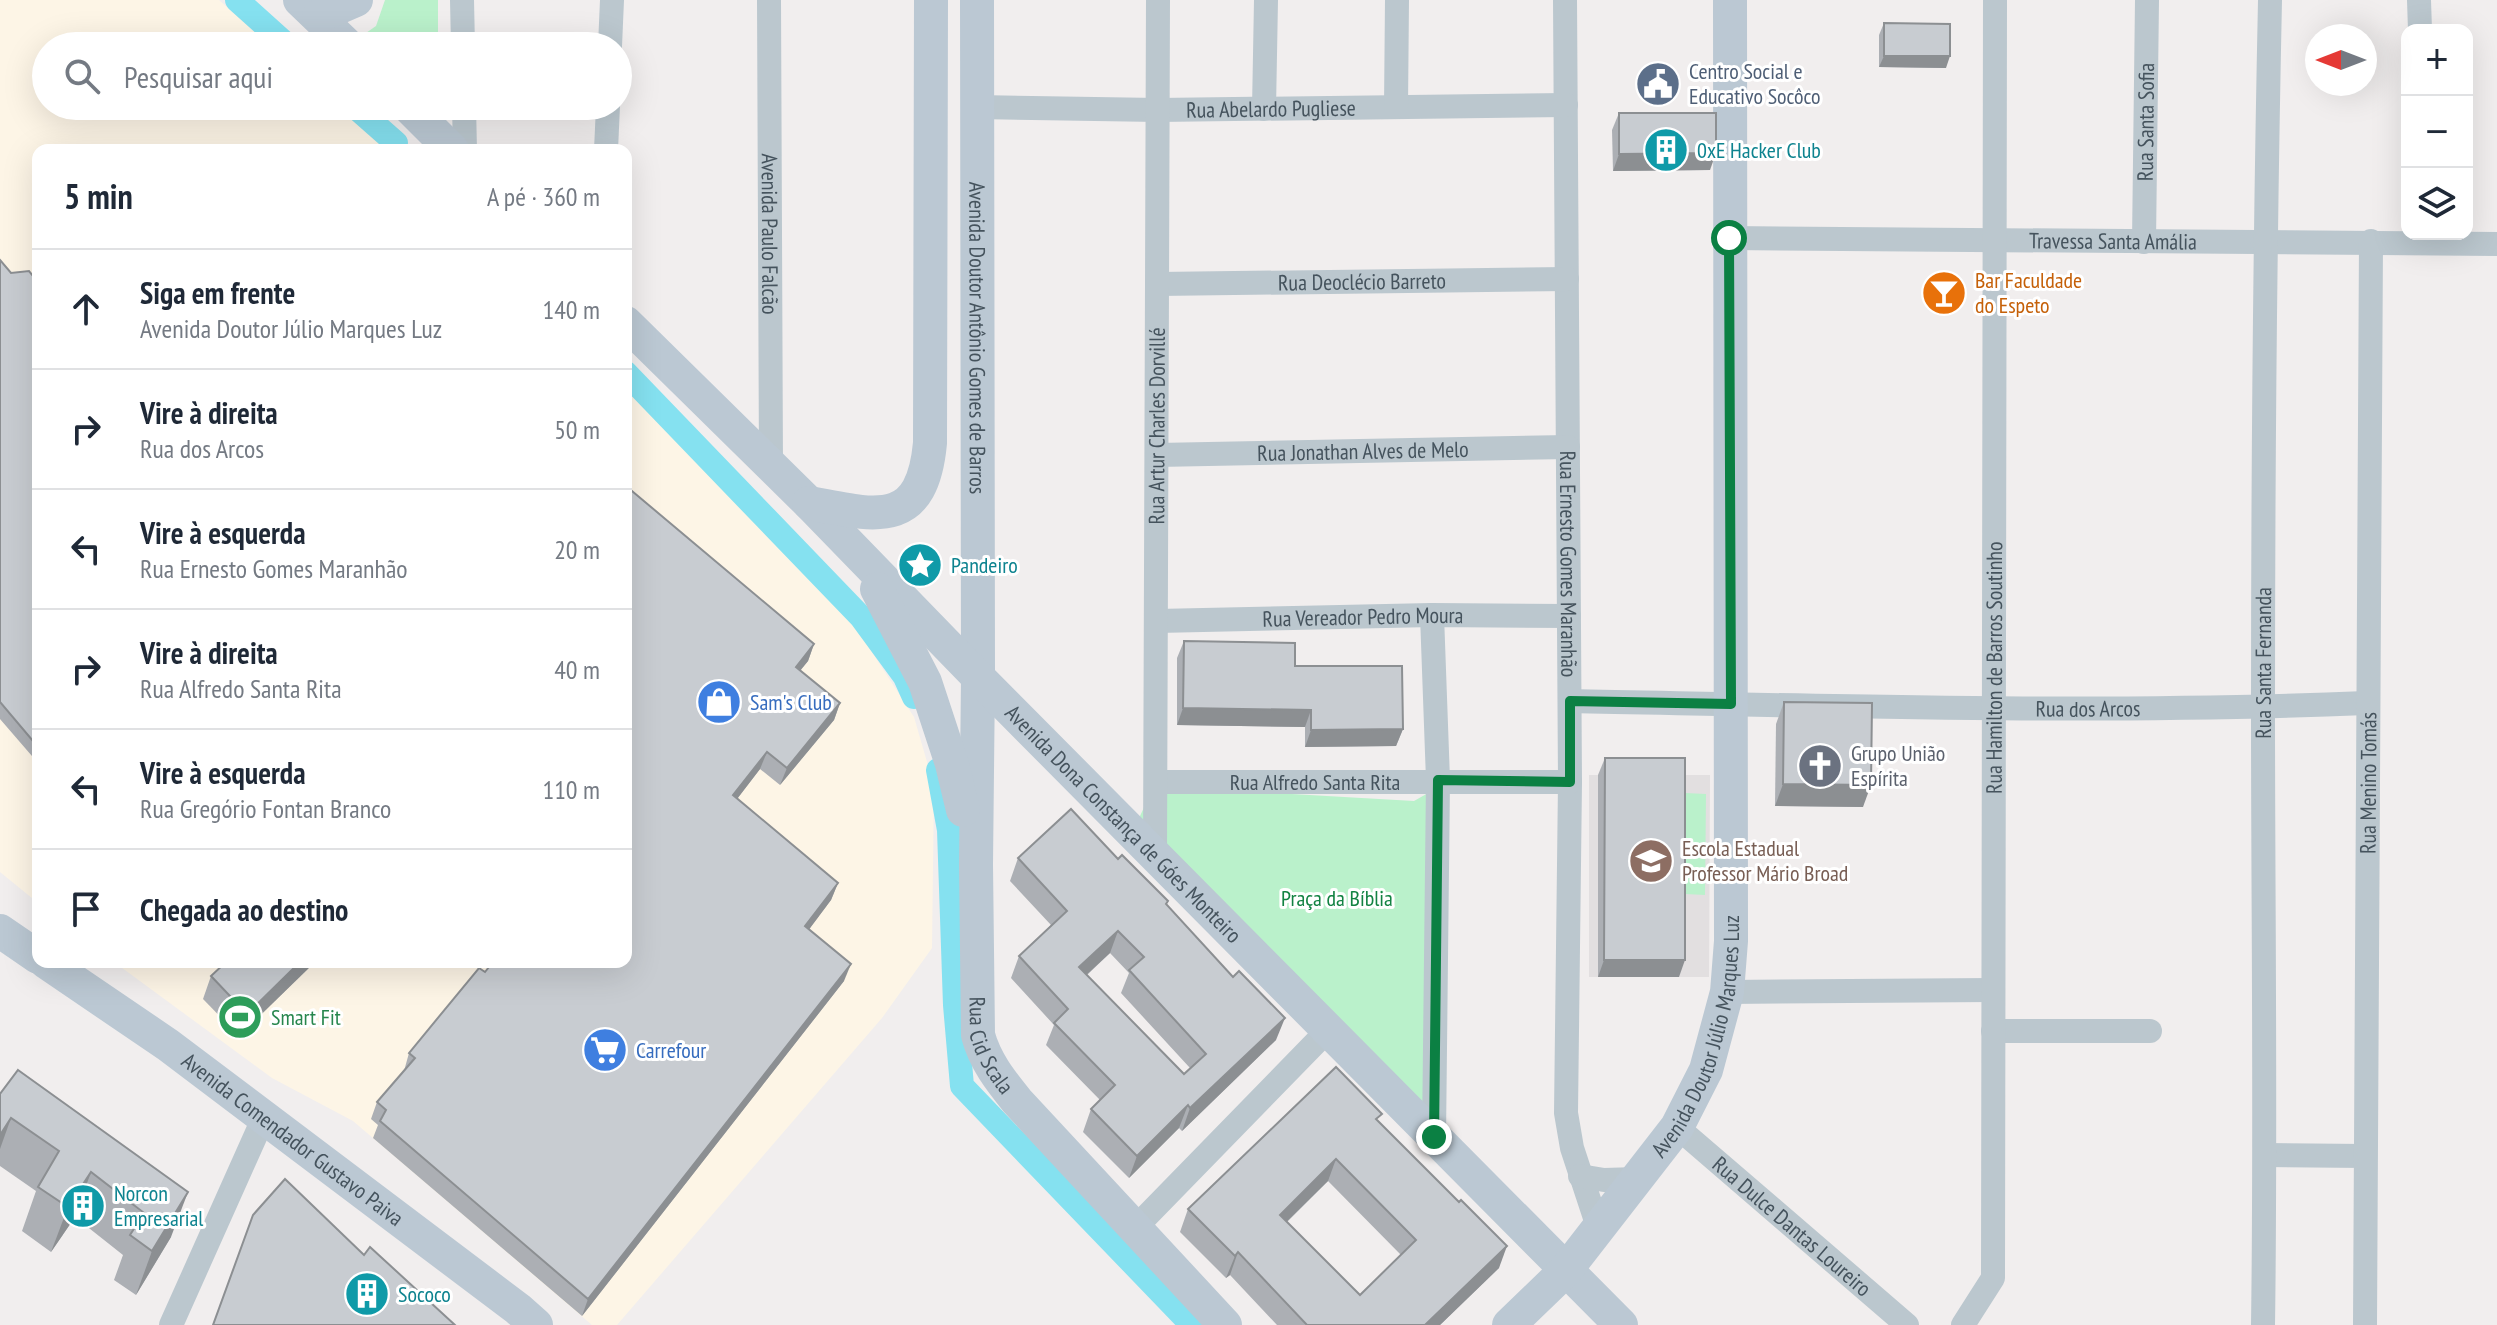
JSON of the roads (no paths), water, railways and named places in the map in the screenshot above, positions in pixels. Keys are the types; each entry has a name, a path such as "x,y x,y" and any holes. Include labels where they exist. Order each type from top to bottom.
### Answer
{"main road":[{"path":"310,8 356,0"},
{"name":"Avenida Doutor Antônio Gomes de Barros","path":"809,503 878,513 901,508 911,502 928,467 931,0"},
{"name":"Avenida Doutor Antônio Gomes de Barros","path":"977,0 978,677"},
{"name":"Avenida Doutor Júlio Marques Luz","path":"1509,1325 1566,1270 1677,1127 1706,1070 1727,992 1731,941 1730,0"},
{"path":"310,8 334,32"},
{"path":"422,120 446,144"},
{"name":"Avenida Dona Constança de Góes Monteiro","path":"632,329 809,503 1621,1325"},
{"path":"930,443 977,440"},
{"path":"858,553 925,682 952,764 976,865"},
{"name":"Rua Cid Scala","path":"978,677 977,1017 983,1051 996,1075 1017,1101 1225,1325"},
{"path":"0,931 32,953"},
{"name":"Avenida Comendador Gustavo Paiva","path":"55,968 168,1045 536,1325"}],"street":[{"path":"462,0 463,32"},
{"path":"611,32 612,0"},
{"name":"Avenida Paulo Falcão","path":"769,0 771,467"},
{"name":"Rua Artur Charles Dorvillé","path":"1155,854 1158,0"},
{"path":"1264,109 1266,0"},
{"path":"1396,107 1397,0"},
{"name":"Rua Ernesto Gomes Maranhão","path":"1565,0 1570,701 1566,1113 1572,1148 1599,1230"},
{"name":"Rua Hamilton de Barros Soutinho","path":"1963,1325 1993,1278 1995,0"},
{"name":"Rua Santa Sofia","path":"2144,242 2147,0"},
{"name":"Rua Santa Fernanda","path":"2263,1325 2265,241 2270,0"},
{"path":"2419,0 2420,24"},
{"name":"Rua Abelardo Pugliese","path":"977,107 1158,110 1566,105"},
{"path":"464,120 465,144"},
{"path":"606,144 607,120"},
{"name":"Travessa Santa Amália","path":"1729,238 2144,242 2401,239"},
{"name":"Travessa Santa Amália","path":"2446,240 2497,244"},
{"name":"Rua Menino Tomás","path":"2365,1325 2366,703 2371,241"},
{"name":"Rua Deoclécio Barreto","path":"1158,284 1567,279"},
{"name":"Rua Jonathan Alves de Melo","path":"1157,455 1568,447"},
{"path":"1432,615 1438,780 1434,1137"},
{"name":"Rua Vereador Pedro Moura","path":"1157,621 1432,615 1569,616"},
{"name":"Rua dos Arcos","path":"1570,701 1994,710 2366,703"},
{"name":"Rua Alfredo Santa Rita","path":"1157,782 1570,782"},
{"path":"1727,992 1993,990"},
{"path":"1135,1228 1328,1030"},
{"path":"1993,1031 2150,1031"},
{"path":"171,1325 264,1117"},
{"name":"Rua Dulce Dantas Loureiro","path":"1677,1127 1907,1325"},
{"path":"2265,1155 2365,1156"},
{"path":"1580,1176 1604,1180 1637,1179"}],"waterway":[{"path":"237,0 272,32"},
{"path":"370,120 396,143"},
{"path":"632,379 861,617 905,677 914,697"},
{"path":"938,770 949,830 955,1005 962,1086 1192,1325"}],"place":[{"name":"Centro Social e Educativo Socôco","path":"1658,84"},
{"name":"0xE Hacker Club","path":"1666,150"},
{"name":"Bar Faculdade do Espeto","path":"1944,293"},
{"name":"Pandeiro","path":"920,565"},
{"name":"Sam's Club","path":"719,702"},
{"name":"Grupo União Espírita","path":"1820,766"},
{"name":"Escola Estadual Professor Mário Broad","path":"1651,861"},
{"name":"Smart Fit","path":"240,1017"},
{"name":"Carrefour","path":"605,1050"},
{"name":"Norcon Empresarial","path":"83,1206"},
{"name":"Sococo","path":"367,1294"}],"park label":[{"name":"Praça da Bíblia","path":"1337,898"}]}
